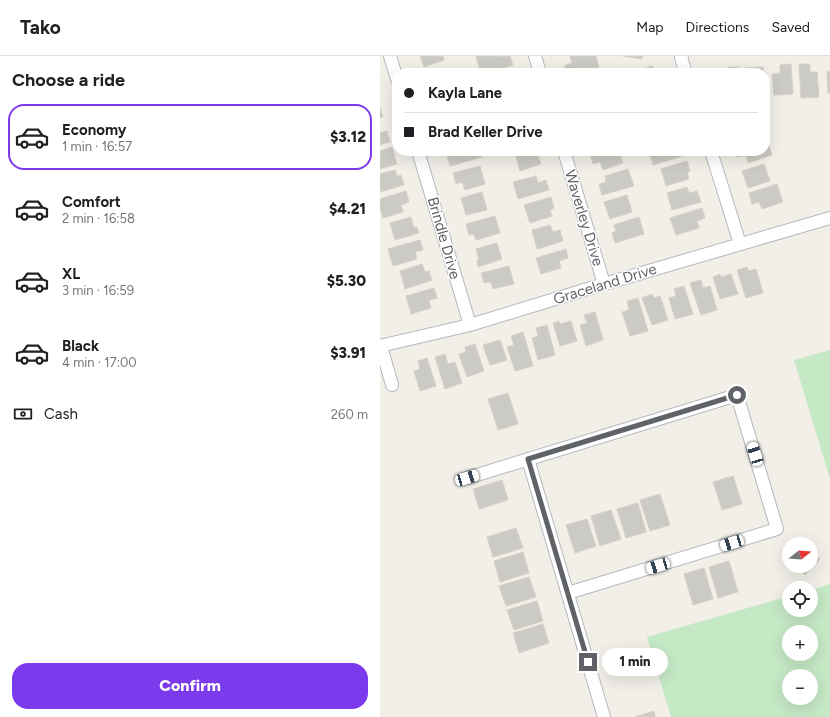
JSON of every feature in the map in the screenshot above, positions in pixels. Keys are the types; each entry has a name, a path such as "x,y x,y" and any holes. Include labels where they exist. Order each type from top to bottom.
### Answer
{"street":[{"path":"390,56 394,68"},
{"path":"535,56 539,68"},
{"path":"682,56 681,58 684,68"},
{"name":"Brindle Drive","path":"419,156 470,325"},
{"name":"Waverley Drive","path":"566,156 604,284"},
{"path":"713,156 740,244"},
{"name":"Graceland Drive","path":"380,346 470,325 830,218"},
{"path":"380,346 392,385"},
{"path":"467,478 737,395 778,529 568,593"},
{"path":"528,459 604,717"}],"green space":[{"path":"830,350 830,479 794,360"},
{"path":"830,584 830,717 671,717 647,637 782,598 782,617 818,617 818,588"}],"building":[{"path":"420,56 443,56 444,60 424,67"},
{"path":"510,56 513,65 502,68 479,68 476,57"},
{"path":"570,56 596,56 599,67 565,68 564,66 572,63"},
{"path":"623,56 642,56 642,59"},
{"path":"791,64 793,94 774,95 772,74 780,73 780,65"},
{"path":"799,64 810,64 810,72 817,72 819,97 801,98"},
{"path":"728,67 739,67 739,68"},
{"path":"830,71 830,93 828,93 827,72"},
{"path":"380,107 383,117 380,118"},
{"path":"387,131 390,142 380,145 380,133"},
{"path":"392,147 392,156 395,156 397,164 380,169 380,151"},
{"path":"447,156 482,157 450,166"},
{"path":"516,156 538,156 541,164 520,171"},
{"path":"591,156 621,156 623,163 603,170 600,162 593,164"},
{"path":"650,156 683,156 653,165"},
{"path":"746,156 769,156 748,163"},
{"path":"687,161 690,171 687,173 689,179 666,186 661,169"},
{"path":"764,164 770,181 748,188 742,171"},
{"path":"480,166 485,184 465,190 462,182 456,184 453,173"},
{"path":"628,169 634,186 602,195 599,184 606,182 605,176"},
{"path":"395,170 397,176 401,175 404,185 380,192 380,174"},
{"path":"536,176 538,183 546,180 549,190 518,199 513,182"},
{"path":"777,184 783,202 762,209 759,202 752,204 749,193"},
{"path":"687,187 689,193 697,191 701,202 672,210 667,193"},
{"path":"406,191 409,202 401,205 403,212 383,218 380,208 380,199"},
{"path":"482,192 487,210 466,215 461,198"},
{"path":"627,195 632,212 610,219 604,202"},
{"path":"551,197 554,208 550,210 552,216 530,223 524,205"},
{"path":"702,208 705,218 697,221 699,228 676,235 670,218"},
{"path":"495,216 500,233 476,240 474,234 469,235 466,224"},
{"path":"411,217 414,228 417,227 419,233 395,240 390,223"},
{"path":"639,217 644,234 615,243 612,233 616,231 614,225"},
{"path":"550,225 553,232 560,230 563,241 537,249 532,230"},
{"path":"420,240 423,250 415,252 417,259 393,266 388,249"},
{"path":"497,243 502,259 478,267 477,260 479,259 476,249"},
{"path":"566,249 568,258 559,261 561,268 541,274 536,258"},
{"path":"422,264 425,272 429,271 432,280 405,289 400,271"},
{"path":"509,266 514,284 493,289 491,282 484,283 481,273"},
{"path":"747,267 748,271 756,269 763,293 746,298 737,270"},
{"path":"720,274 721,277 731,274 738,294 720,299 713,277"},
{"path":"701,280 703,288 710,286 717,310 701,315 690,283"},
{"path":"684,286 693,314 675,319 669,298 676,296 674,289"},
{"path":"434,288 437,298 429,300 431,308 411,314 406,296"},
{"path":"652,294 654,298 660,296 668,320 652,325 642,298"},
{"path":"638,298 648,331 630,336 622,312 629,310 627,301"},
{"path":"595,312 603,340 586,346 580,325 587,323 584,315"},
{"path":"559,321 560,324 571,321 577,341 560,346 553,323"},
{"path":"547,325 555,355 538,360 532,338 538,336 536,328"},
{"path":"523,332 533,366 515,371 507,347 514,345 511,336"},
{"path":"500,340 507,360 490,365 483,345"},
{"path":"475,344 484,371 467,377 459,354 466,352 465,347"},
{"path":"445,354 448,364 455,362 462,383 445,389 435,357"},
{"path":"427,358 436,386 420,391 414,371 420,369 418,361"},
{"path":"508,393 518,424 498,430 488,399"},
{"path":"733,476 742,504 722,510 713,482"},
{"path":"502,480 508,500 479,509 473,489"},
{"path":"660,494 670,525 650,531 640,500"},
{"path":"638,503 646,532 626,538 617,509"},
{"path":"611,510 621,539 600,546 591,516"},
{"path":"587,519 596,546 575,553 566,525"},
{"path":"516,528 523,548 493,557 487,537"},
{"path":"523,552 529,573 500,582 494,561"},
{"path":"729,561 738,592 718,598 709,567"},
{"path":"704,568 713,599 693,605 684,574"},
{"path":"529,577 536,597 506,606 499,586"},
{"path":"537,601 543,621 514,630 507,610"},
{"path":"543,624 549,643 519,653 513,633"},
{"path":"654,711 655,717 635,717"}],"route":[{"path":"588,662 528,459 737,395"}]}
